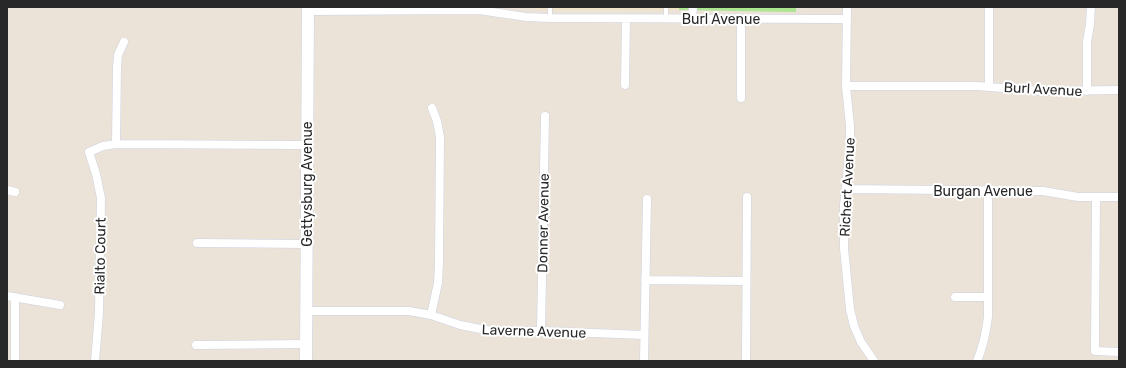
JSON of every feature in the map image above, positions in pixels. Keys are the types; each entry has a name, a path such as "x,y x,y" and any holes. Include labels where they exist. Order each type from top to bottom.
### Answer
{"street":[{"path":"692,19 693,7"},
{"name":"Richert Avenue","path":"847,7 846,86 850,126 850,147 846,189 844,248 850,309 854,326 861,342 874,361"},
{"path":"989,7 989,86"},
{"path":"1087,91 1087,42 1091,7"},
{"name":"Burl Avenue","path":"308,9 478,10 526,17 550,18 846,20"},
{"name":"Gettysburg Avenue","path":"306,361 308,9"},
{"path":"625,85 626,18"},
{"path":"741,19 741,98"},
{"path":"124,42 118,55 117,67 116,144 307,145"},
{"name":"Burl Avenue","path":"846,86 989,86 1041,91 1119,90"},
{"path":"431,314 438,283 440,152 438,121 432,108"},
{"name":"Donner Avenue","path":"541,331 546,116"},
{"name":"Rialto Court","path":"95,361 99,313 101,198 96,174 89,152 104,146 116,144"},
{"name":"Burgan Avenue","path":"846,189 1043,191 1078,197 1119,197"},
{"path":"977,361 986,334 988,318 988,191"},
{"path":"746,197 746,361"},
{"path":"1096,197 1096,351 1119,352"},
{"path":"644,361 647,199"},
{"path":"197,243 306,244"},
{"path":"645,280 746,281"},
{"path":"15,361 11,297 60,305"},
{"path":"955,297 988,297"},
{"name":"Laverne Avenue","path":"306,311 409,311 431,314 460,325 491,331 541,331 644,335"},
{"path":"196,345 306,344"}],"lane":[{"path":"550,7 550,18"},
{"path":"666,7 666,19"}],"shaded area":[{"path":"523,7 679,7 679,10 545,10"}],"green space":[{"path":"679,7 796,7 796,12 679,10"}]}
